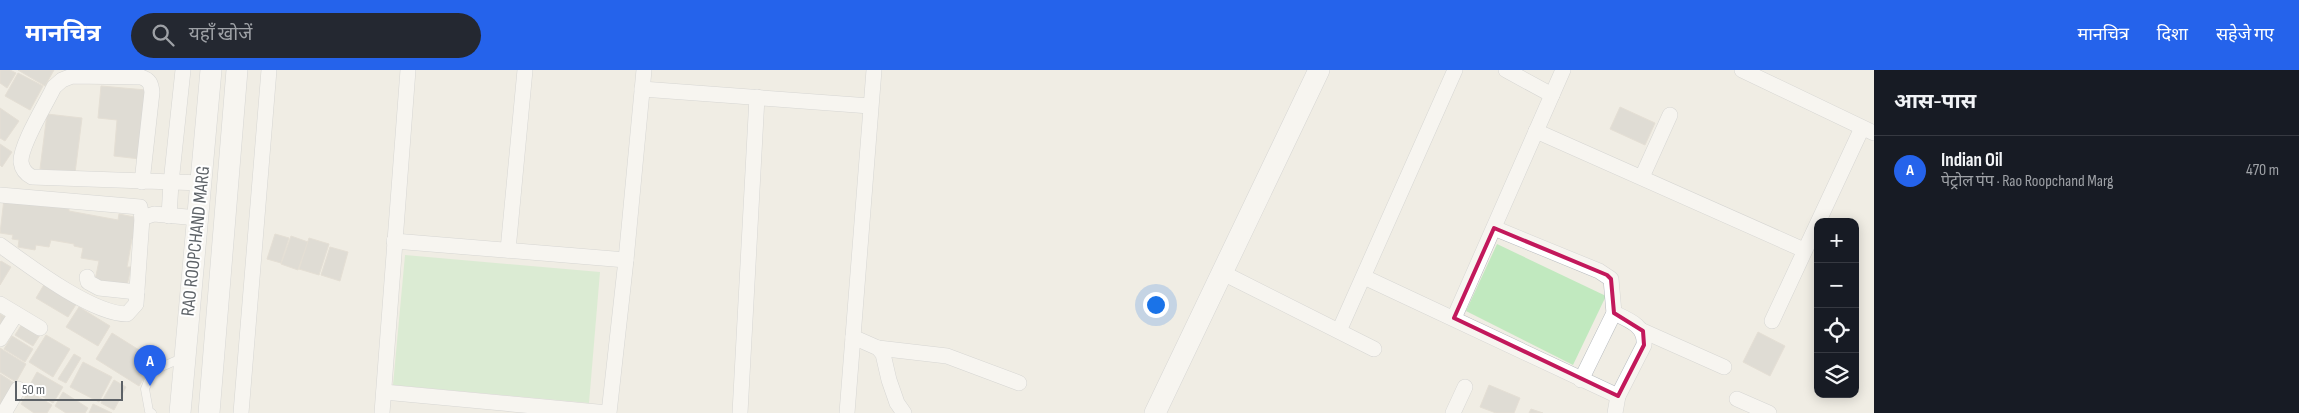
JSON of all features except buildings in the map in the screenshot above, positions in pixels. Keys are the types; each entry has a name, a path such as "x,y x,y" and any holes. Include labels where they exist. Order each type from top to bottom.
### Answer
{"main road":[{"name":"RAO ROOPCHAND MARG","path":"180,413 211,70"},
{"name":"RAO ROOPCHAND MARG","path":"209,413 237,70"},
{"path":"1155,413 1319,70"}],"street":[{"path":"169,216 170,183 183,70"},
{"path":"242,413 269,70"},
{"path":"382,413 408,70"},
{"path":"508,250 525,70"},
{"path":"384,392 608,413 626,260 644,70"},
{"path":"847,413 874,70"},
{"path":"1339,330 1455,70"},
{"path":"1506,70 1552,94"},
{"path":"1454,318 1563,70"},
{"path":"1742,70 1868,130 1804,250 1772,321"},
{"path":"142,182 152,92 148,79 142,77 72,76 62,80 54,87 23,150 21,162 24,170 32,177 142,182 170,183 202,183"},
{"path":"642,88 870,106"},
{"path":"740,413 758,97"},
{"path":"1642,177 1670,115"},
{"path":"1536,131 1804,250"},
{"path":"0,195 140,207 142,218 136,304 133,310 127,314 118,314 92,304 41,274 0,245"},
{"path":"142,218 154,214 198,218"},
{"path":"1494,228 1607,275 1611,279 1614,313 1581,380"},
{"path":"394,242 626,260"},
{"path":"1223,273 1374,349"},
{"path":"88,277 92,286 98,288 137,292"},
{"path":"1364,277 1618,396"},
{"path":"0,304 40,328"},
{"path":"1614,313 1634,322 1643,331 1724,367"},
{"path":"0,339 16,314"},
{"path":"1615,413 1618,396 1644,345 1643,331"},
{"path":"853,337 878,348 947,356 1019,383"},
{"path":"878,348 883,354 888,380 897,403 904,413"},
{"path":"1453,413 1465,387"},
{"path":"4,413 18,389"},
{"path":"1737,399 1769,413"}],"lane":[{"path":"152,413 149,411 145,389 152,371 185,357"}],"highlighted area":[{"path":"1494,228 1607,275 1611,279 1614,313 1643,331 1644,345 1618,396 1454,318"}],"green space":[{"path":"1497,244 1606,296 1573,365 1466,311"},
{"path":"405,255 600,272 589,403 393,385"}],"place":[{"name":"Indian Oil","path":"150,386"}]}
